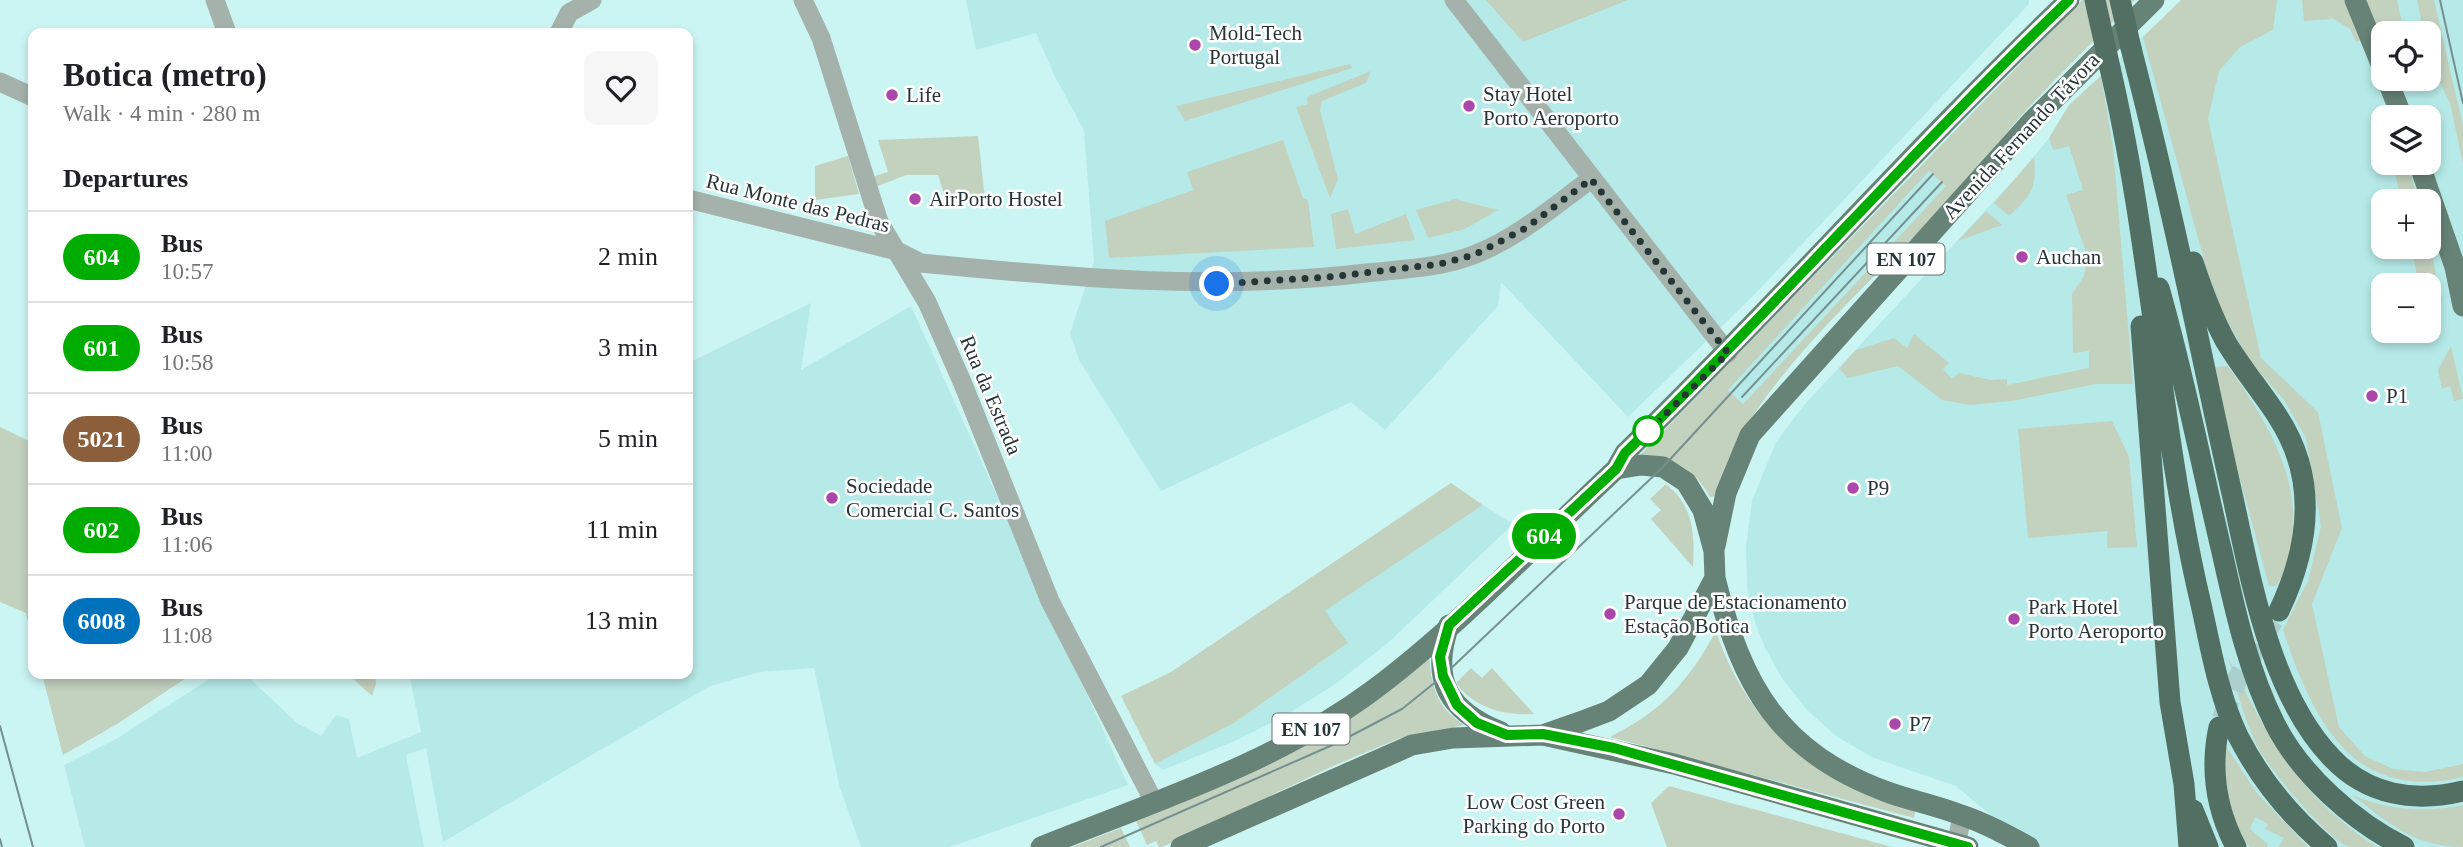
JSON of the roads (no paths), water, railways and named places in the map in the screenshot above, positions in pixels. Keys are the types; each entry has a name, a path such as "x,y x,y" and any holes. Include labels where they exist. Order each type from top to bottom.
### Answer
{"highway":[{"path":"2095,0 2129,159 2176,480 2195,576 2228,710 2253,763 2277,798 2327,847"},
{"path":"2120,0 2165,181 2250,573 2281,673 2296,706 2331,757 2365,784 2400,796 2463,791"},
{"path":"2165,181 2211,311 2242,368 2278,418 2302,468 2306,500 2304,539 2293,582 2279,611"},
{"path":"2138,216 2142,345 2170,702 2184,785 2189,847"},
{"path":"2138,216 2169,321 2237,615 2261,695 2276,727 2298,760 2317,781 2363,823 2404,847"},
{"path":"2219,727 2214,766 2218,799 2227,829 2236,847"},
{"path":"2184,785 2208,847"}],"main road":[{"name":"EN 107","path":"1041,847 1154,802 1289,743 1372,691 1449,625 1616,469 1625,453 1728,353 1847,225 2069,0"},
{"name":"Avenida Fernando Távora","path":"1194,844 1412,745 1543,734 1609,710 1648,685 1678,648 1714,578 1714,551 1726,493 1750,435 2031,122 2154,0"},
{"path":"2355,0 2371,39"},
{"path":"2423,175 2455,267 2463,306"},
{"name":"Avenida Fernando Távora","path":"1616,469 1641,465 1663,467 1686,482 1703,510 1714,551"},
{"path":"1714,578 1746,674 1769,712 1802,747 1853,778 1962,815 2029,847"},
{"path":"1449,625 1440,657 1446,686 1457,705 1477,723 1507,735"},
{"path":"1543,734 1674,764 1960,846"}],"street":[{"path":"215,0 225,28"},
{"path":"562,28 569,13 592,0"},
{"name":"Rua da Estrada","path":"803,0 821,38 879,222 927,302 964,384 1050,601 1154,802"},
{"path":"1454,0 1728,353"},
{"path":"0,82 28,95"},
{"name":"Rua Monte das Pedras","path":"693,200 897,251 921,263 1124,282 1217,284 1329,277 1440,264 1474,255 1526,228 1591,179"},
{"path":"1960,846 1962,815"}],"tunnel":[{"path":"2222,719 2237,680 2273,620"}],"tram line":[{"path":"2440,0 2463,103"},
{"path":"1101,847 1337,743 1402,709 1443,676 1663,467 1933,174"},
{"path":"1742,397 1942,182"},
{"path":"0,726 33,847"},
{"path":"0,839 2,847"}],"place":[{"name":"Mold-Tech Portugal","path":"1195,45"},
{"name":"Life","path":"892,95"},
{"name":"Stay Hotel Porto Aeroporto","path":"1469,106"},
{"name":"AirPorto Hostel","path":"915,199"},
{"name":"Auchan","path":"2022,257"},
{"name":"P1","path":"2372,396"},
{"name":"P9","path":"1853,488"},
{"name":"Sociedade Comercial C. Santos","path":"832,498"},
{"name":"Parque de Estacionamento Estação Botica","path":"1610,614"},
{"name":"Park Hotel Porto Aeroporto","path":"2014,619"},
{"name":"P7","path":"1895,724"},
{"name":"Low Cost Green Parking do Porto","path":"1619,814"}]}
